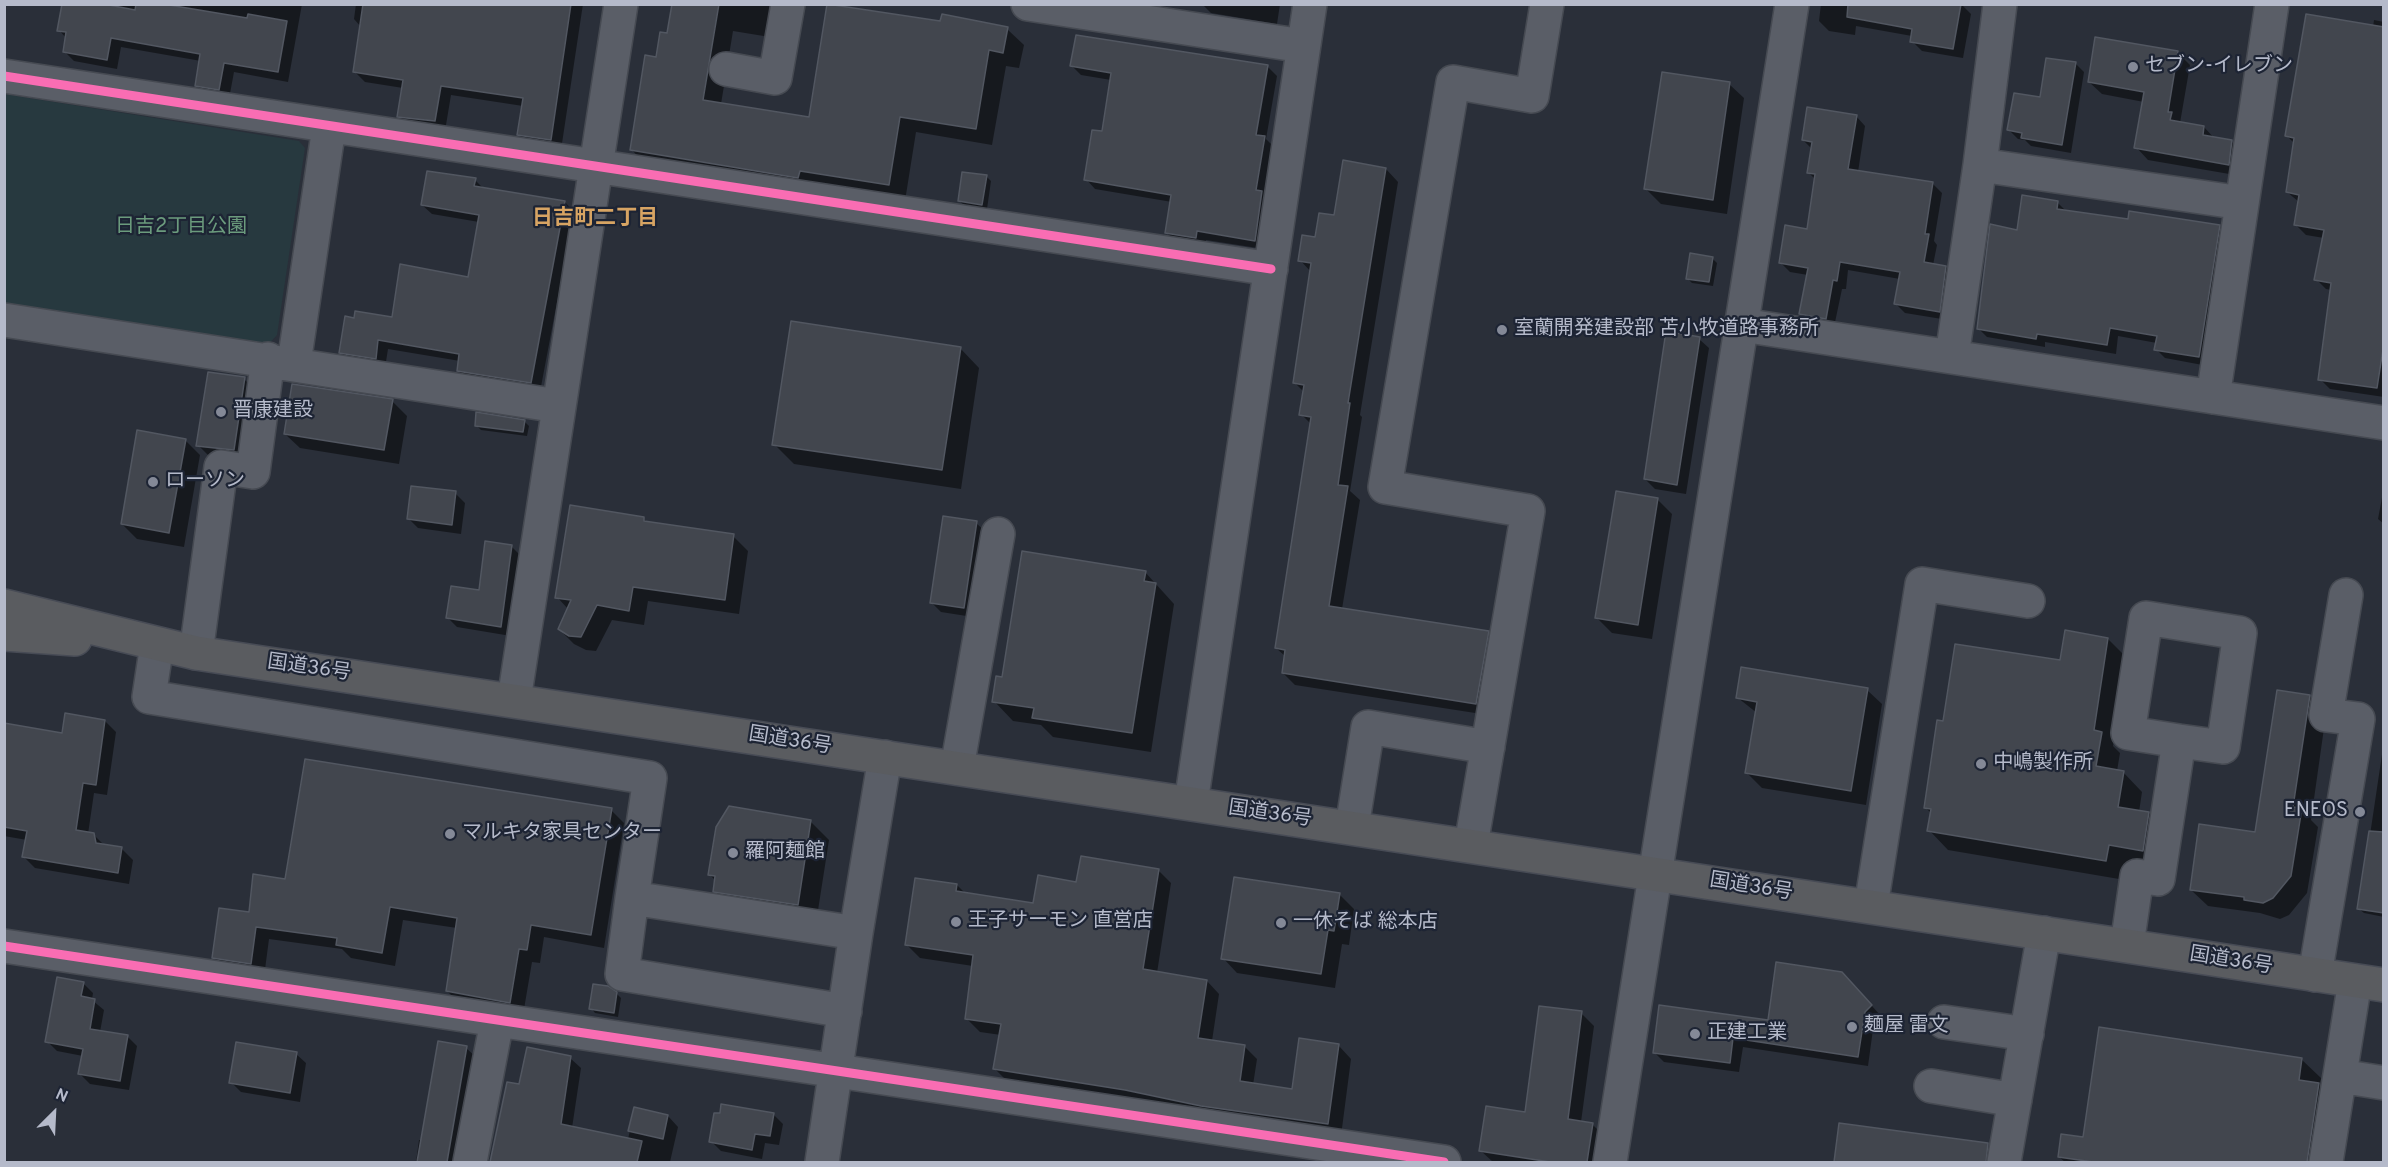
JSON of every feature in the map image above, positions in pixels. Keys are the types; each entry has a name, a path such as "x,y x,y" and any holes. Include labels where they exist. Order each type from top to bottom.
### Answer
{"highway":[{"name":"国道36号","path":"4,606 157,645 196,652 2369,983"},
{"name":"国道36号","path":"4,634 157,645"}],"street":[{"path":"514,700 621,4"},
{"path":"726,69 775,78 788,4"},
{"path":"1028,4 1303,46"},
{"path":"1191,803 1310,4"},
{"path":"1471,845 1528,511 1385,487 1454,82 1532,96 1547,4"},
{"path":"1610,1162 1792,4"},
{"path":"1952,356 1980,165 2000,4"},
{"path":"2213,397 2272,4"},
{"path":"4,76 1271,269"},
{"path":"196,652 221,467 253,472 281,361 329,127"},
{"path":"1980,165 2242,203"},
{"path":"4,320 281,361 558,406"},
{"path":"1742,326 2384,423"},
{"path":"957,768 998,534"},
{"path":"1871,906 1922,584 2028,601"},
{"path":"2315,975 2371,721 2326,715 2346,595"},
{"path":"2145,618 2240,633 2223,747 2179,741 2128,733 2145,618"},
{"path":"157,645 149,697 650,778 622,974 846,1011"},
{"path":"1352,827 1368,727 1488,747"},
{"path":"2127,945 2137,876 2158,879 2179,741"},
{"path":"822,1162 885,757"},
{"path":"632,898 856,933"},
{"path":"2004,1162 2044,933"},
{"path":"4,946 1444,1162"},
{"path":"2326,1162 2340,1076 2369,983"},
{"path":"470,1162 497,1021"},
{"path":"1944,1022 2026,1034"},
{"path":"2340,1076 2384,1083"},
{"path":"1930,1086 2015,1100"}],"green space":[{"name":"日吉2丁目公園","path":"4,94 299,141 305,148 277,335 266,347 5,305"}],"building":[{"path":"62,4 104,4 135,10 136,4 163,4 247,18 248,14 287,21 278,72 224,63 219,90 195,86 200,54 111,38 107,60 63,52 66,32 57,31"},
{"path":"363,4 571,4 551,140 517,135 523,98 441,86 435,121 397,117 403,80 353,72"},
{"path":"672,4 719,4 703,100 809,117 827,4 940,21 942,14 1008,27 1003,53 989,50 976,129 900,117 889,185 800,171 798,178 630,150 645,55 656,57 660,32 667,33"},
{"path":"1848,4 1961,4 1953,49 1910,42 1912,29 1847,17"},
{"path":"2306,14 2384,27 2384,343 2377,388 2318,380 2331,283 2314,280 2324,230 2294,225 2299,195 2286,192 2294,138 2285,136"},
{"path":"1076,35 1268,65 1256,135 1265,136 1256,190 1262,191 1255,241 1197,231 1196,238 1165,233 1171,195 1084,180 1092,130 1102,131 1111,73 1070,66"},
{"path":"2095,37 2178,51 2168,112 2172,112 2170,120 2204,126 2203,135 2232,140 2229,165 2134,148 2144,92 2088,82"},
{"path":"2046,58 2076,62 2062,145 2021,138 2022,133 2007,130 2014,93 2040,97"},
{"path":"1662,72 1730,82 1713,200 1644,189"},
{"path":"1807,107 1857,115 1848,169 1933,182 1925,234 1929,234 1924,262 1946,266 1940,312 1894,304 1900,272 1840,262 1837,281 1833,280 1826,319 1799,314 1808,268 1779,263 1785,225 1807,229 1815,174 1807,173 1812,142 1802,140"},
{"path":"1343,160 1386,168 1348,403 1350,403 1338,485 1348,486 1329,606 1489,631 1476,704 1282,673 1285,650 1275,648 1311,417 1299,415 1304,385 1293,383 1311,263 1298,261 1302,235 1315,237 1319,213 1334,215"},
{"path":"427,171 476,178 474,186 565,201 531,383 457,371 459,354 378,340 376,359 339,353 345,316 354,318 355,311 392,317 400,264 468,277 479,215 421,205"},
{"path":"962,172 987,175 982,205 958,201"},
{"path":"2022,195 2058,201 2057,209 2128,219 2129,211 2220,225 2199,357 2154,350 2157,336 2110,328 2107,345 2037,334 2036,339 1977,329 1990,224 2017,230"},
{"path":"1690,253 1713,257 1709,282 1686,279"},
{"path":"791,321 961,347 942,470 772,445"},
{"path":"1666,331 1700,337 1677,485 1644,479"},
{"name":"晋康建設","path":"208,372 245,377 234,450 196,446"},
{"path":"292,384 393,399 384,450 284,434"},
{"path":"476,412 525,420 523,432 475,426"},
{"name":"ローソン","path":"137,430 186,439 169,533 121,524"},
{"path":"411,486 456,491 452,525 407,519"},
{"path":"1616,491 1658,498 1638,625 1595,618"},
{"path":"570,505 644,517 644,521 734,534 725,600 633,587 629,611 597,605 581,637 569,636 558,629 571,600 555,598"},
{"path":"943,516 977,521 964,608 930,603"},
{"path":"485,541 512,545 501,627 446,618 451,586 479,590"},
{"path":"1022,551 1146,571 1144,581 1156,583 1132,733 1032,718 1034,708 992,702 996,676 1002,677"},
{"path":"2065,630 2108,638 2094,730 2102,732 2096,766 2124,771 2118,807 2149,812 2143,851 2109,845 2106,861 1927,831 1931,809 1924,808 1937,720 1943,721 1955,644 2060,660"},
{"path":"1741,667 1868,688 1851,791 1745,773 1757,702 1736,698"},
{"path":"2277,690 2310,695 2293,807 2302,808 2291,876 2273,898 2263,903 2244,900 2244,897 2190,890 2199,824 2255,832"},
{"path":"65,713 105,720 96,785 83,783 76,830 94,833 96,843 122,847 118,873 22,857 27,831 4,827 4,723 62,733"},
{"path":"305,759 612,808 591,935 531,925 527,950 519,949 510,1003 446,991 457,918 390,907 382,953 336,945 337,938 256,927 251,964 212,958 219,908 249,912 253,874 285,879"},
{"path":"729,806 811,820 798,905 713,892 715,876 708,875 716,827"},
{"path":"2369,831 2384,832 2384,913 2357,909"},
{"path":"1081,856 1159,869 1143,969 1207,980 1198,1038 1245,1045 1240,1081 1292,1089 1299,1038 1339,1044 1328,1124 1201,1106 1125,1090 993,1069 1001,1024 965,1019 973,955 905,945 915,878 957,884 956,891 1033,903 1038,875 1076,882"},
{"name":"一休そば 総本店","path":"1234,877 1340,893 1334,931 1328,930 1321,974 1221,959"},
{"path":"1776,962 1842,972 1872,1005 1865,1012 1858,1057 1733,1038 1730,1063 1653,1053 1659,1005 1768,1020"},
{"path":"57,977 84,982 81,996 95,999 90,1029 128,1035 120,1081 78,1074 83,1049 45,1042"},
{"path":"593,984 608,986 617,992 614,1013 589,1009"},
{"path":"1539,1006 1582,1011 1568,1119 1593,1123 1587,1162 1550,1162 1479,1151 1486,1106 1525,1112"},
{"path":"2099,1027 2302,1058 2299,1080 2319,1083 2307,1162 2093,1162 2058,1157 2061,1134 2083,1137"},
{"path":"438,1041 467,1046 447,1162 417,1162"},
{"path":"236,1042 297,1052 290,1093 229,1083"},
{"path":"527,1047 571,1056 561,1124 642,1141 637,1162 490,1162 507,1082 519,1084"},
{"path":"721,1104 774,1113 770,1136 755,1134 752,1150 709,1142 714,1113 720,1113"},
{"path":"634,1107 668,1115 663,1139 628,1131"},
{"path":"1839,1123 1988,1143 1986,1162 1834,1162"}],"cycle path":[{"path":"4,76 1271,269"},
{"path":"4,946 1444,1162"}],"place":[{"name":"セブン-イレブン","path":"2133,67"},
{"name":"室蘭開発建設部 苫小牧道路事務所","path":"1502,330"},
{"name":"晋康建設","path":"221,412"},
{"name":"ローソン","path":"153,482"},
{"name":"中嶋製作所","path":"1981,764"},
{"name":"ENEOS","path":"2360,812"},
{"name":"マルキタ家具センター","path":"450,834"},
{"name":"羅阿麺館","path":"733,853"},
{"name":"王子サーモン 直営店","path":"956,922"},
{"name":"一休そば 総本店","path":"1281,923"},
{"name":"麺屋 雷文","path":"1852,1027"},
{"name":"正建工業","path":"1695,1034"}],"district":[{"name":"日吉町二丁目","path":"595,220"}]}
